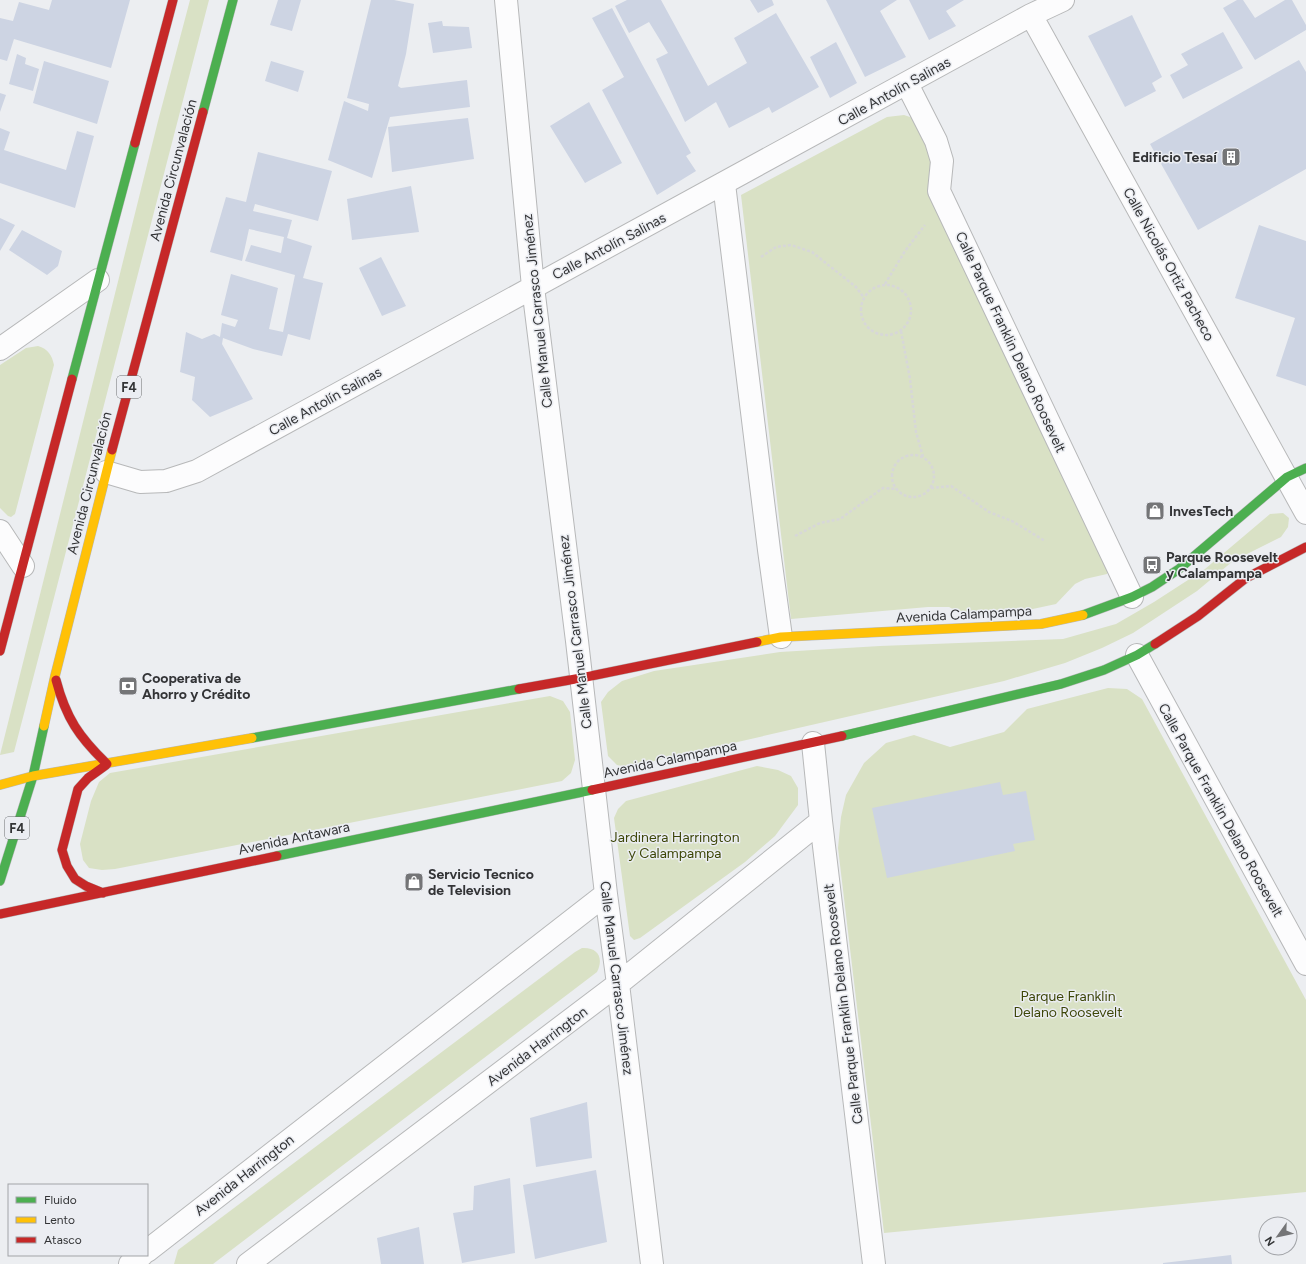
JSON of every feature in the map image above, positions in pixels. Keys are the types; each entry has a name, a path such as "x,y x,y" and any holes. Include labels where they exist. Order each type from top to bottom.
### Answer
{"main road":[{"path":"0,651 173,0"},
{"name":"Avenida Circunvalación","path":"0,881 33,776 55,676 106,472 233,0"},
{"name":"Avenida Calampampa","path":"581,678 781,637 1041,624 1088,614 1152,587 1179,569 1287,477 1306,468"},
{"name":"Avenida Calampampa","path":"593,789 813,743 1061,684 1104,670 1137,655 1164,640 1198,616 1246,578 1306,547"},
{"path":"55,676 61,701 75,731 89,748 107,764"},
{"path":"0,785 33,776 107,764 581,678"},
{"path":"103,893 86,886 75,879 67,866 62,850 78,789 88,778 107,764"},
{"name":"Avenida Antawara","path":"0,914 593,789"}],"street":[{"name":"Calle Manuel Carrasco Jiménez","path":"506,0 533,287 652,1264"},
{"name":"Calle Antolín Salinas","path":"106,472 140,482 166,481 197,471 1031,15 1063,0"},
{"name":"Calle Nicolás Ortiz Pacheco","path":"1031,15 1306,513"},
{"name":"Calle Parque Franklin Delano Roosevelt","path":"907,84 936,141 942,162 939,191 1132,596"},
{"path":"724,184 781,637"},
{"path":"0,348 98,280"},
{"path":"0,531 23,566"},
{"name":"Calle Parque Franklin Delano Roosevelt","path":"1137,655 1306,964"},
{"name":"Calle Parque Franklin Delano Roosevelt","path":"813,743 874,1264"},
{"name":"Avenida Harrington","path":"248,1264 618,984 821,821"},
{"name":"Avenida Harrington","path":"148,1251 606,894"}],"path":[{"path":"885,284 905,252 936,211 945,202"},
{"path":"736,273 776,247 791,245 812,252 856,287 864,298"},
{"path":"885,284 900,288 911,302 911,318 907,326 894,335 877,334 870,330 864,323 861,316 861,307 868,291 876,286 885,284"},
{"path":"901,331 910,379 916,432 923,457"},
{"path":"916,455 923,457 933,468 934,482 930,488 926,493 914,497 902,494 897,489 892,477 893,469 902,458 916,455"},
{"path":"930,488 951,486 989,512 1012,521 1045,542"},
{"path":"769,550 820,523 840,519 883,488 897,489"}],"green space":[{"path":"190,0 209,0 14,752 0,755 158,121"},
{"path":"904,115 916,119 1111,563 1107,574 1085,579 1075,584 1056,604 1028,610 966,616 949,607 928,607 791,619 741,195 887,117"},
{"path":"38,346 49,353 54,365 15,514 11,517 0,508 0,365 26,348"},
{"path":"1283,513 1289,518 1288,527 1281,537 1233,561 1197,591 1133,633 1102,648 1065,663 1004,681 628,767 617,765 608,756 601,702 608,692 622,681 654,671 780,652 880,646 1063,639 1116,624 1154,602 1205,569 1270,514"},
{"name":"Parque Franklin Delano Roosevelt","path":"1108,688 1127,689 1142,699 1306,1000 1306,1192 884,1233 838,848 841,817 846,795 864,763 886,743 914,735 950,747 1004,732 1027,709"},
{"path":"550,696 563,701 570,712 575,760 571,773 562,781 115,869 102,870 89,868 83,860 80,844 91,801 99,782 110,773"},
{"name":"Jardinera Harrington y Calampampa","path":"757,766 778,770 791,776 798,788 798,805 775,836 745,862 640,938 634,940 630,936 614,818 618,809 626,801"},
{"path":"582,948 592,949 598,954 600,962 597,972 213,1264 174,1264 178,1250"}],"building":[{"path":"52,0 130,0 111,68 14,39 7,61 0,59 0,18 13,21 19,2 49,10"},
{"path":"278,0 301,0 292,31 270,25"},
{"path":"371,0 394,0 414,4 406,54 398,86 401,88 467,80 470,107 390,117 372,178 328,160 344,101 368,111 369,104 347,98"},
{"path":"627,0 661,0 708,86 747,63 734,38 776,13 819,87 772,113 769,107 729,128 716,102 685,122 656,59 668,53 649,22 629,33 615,6"},
{"path":"750,0 772,0 774,5 758,13"},
{"path":"826,0 897,0 880,11 906,57 865,77"},
{"path":"909,0 964,0 946,11 956,26 929,40"},
{"path":"1237,0 1243,0 1255,18 1285,0 1292,0 1306,25 1306,30 1255,60 1223,8"},
{"path":"612,8 691,153 686,156 696,171 657,195 602,90 624,77 592,18"},
{"path":"1132,15 1162,77 1152,83 1156,91 1125,107 1088,36"},
{"path":"442,21 443,26 469,27 472,48 433,53 428,23"},
{"path":"1223,32 1243,68 1183,99 1170,75 1188,65 1181,54"},
{"path":"836,42 857,83 830,98 810,57"},
{"path":"17,54 26,58 25,64 39,69 33,91 9,84"},
{"name":"Edificio Tesaí","path":"1299,60 1306,72 1306,169 1198,230 1150,144"},
{"path":"44,61 109,81 97,124 33,103"},
{"path":"271,61 304,71 298,92 265,81"},
{"path":"0,93 6,95 0,112"},
{"path":"589,102 622,163 585,183 550,126"},
{"path":"468,118 474,159 392,172 388,127"},
{"path":"0,128 10,132 4,150 66,170 77,131 94,136 75,208 0,183"},
{"path":"258,152 332,171 318,221 255,204 253,211 292,220 287,238 312,246 303,278 323,283 310,340 288,334 282,356 253,349 223,338 222,344 253,399 210,417 192,400 195,377 180,372 186,332 202,339 214,334 220,337 222,323 235,327 238,320 221,315 231,274 278,288 269,329 283,332 295,275 245,261 251,245 281,253 284,237 249,229 242,261 210,252 226,197 246,202"},
{"path":"411,186 419,232 352,240 347,199"},
{"path":"0,218 15,225 0,251"},
{"path":"1259,225 1306,241 1306,386 1276,376 1295,318 1235,298"},
{"path":"22,230 62,251 58,266 47,275 9,250"},
{"path":"381,257 406,306 382,316 359,268"},
{"path":"1000,782 1003,795 1026,791 1035,840 1013,844 1015,851 887,878 872,808"},
{"path":"587,1102 592,1158 536,1167 530,1118"},
{"path":"596,1170 607,1242 535,1259 523,1185"},
{"path":"510,1178 515,1253 462,1263 453,1213 473,1210 474,1186"},
{"path":"419,1227 424,1264 381,1264 377,1238"},
{"path":"1231,1255 1232,1264 1163,1264 1163,1263"}],"traffic: fast":[{"path":"203,112 233,0"},
{"path":"72,379 135,143"},
{"path":"1083,615 1132,597 1152,587 1179,569 1287,477 1306,468"},
{"path":"842,736 1061,684 1104,670 1137,655 1155,644"},
{"path":"252,738 519,689"},
{"path":"0,881 33,776 44,726"},
{"path":"277,856 592,790"}],"traffic: slow":[{"path":"44,726 55,676 112,450"},
{"path":"757,642 781,637 1041,624 1083,615"},
{"path":"0,785 33,776 252,738"}],"traffic: jam":[{"path":"135,143 173,0"},
{"path":"112,450 203,112"},
{"path":"0,651 72,379"},
{"path":"1155,644 1198,616 1246,578 1306,547"},
{"path":"519,689 581,678 757,642"},
{"path":"56,680 64,705 81,736 107,764"},
{"path":"592,790 842,736"},
{"path":"103,893 86,886 75,879 67,866 62,850 78,789 88,778 106,765"},
{"path":"0,914 277,856"}],"place":[{"name":"Edificio Tesaí","path":"1231,157"},
{"name":"InvesTech","path":"1155,511"},
{"name":"Parque Roosevelt y Calampampa","path":"1152,565"},
{"name":"Cooperativa de Ahorro y Crédito","path":"128,686"},
{"name":"Servicio Tecnico de Television","path":"414,882"}]}
